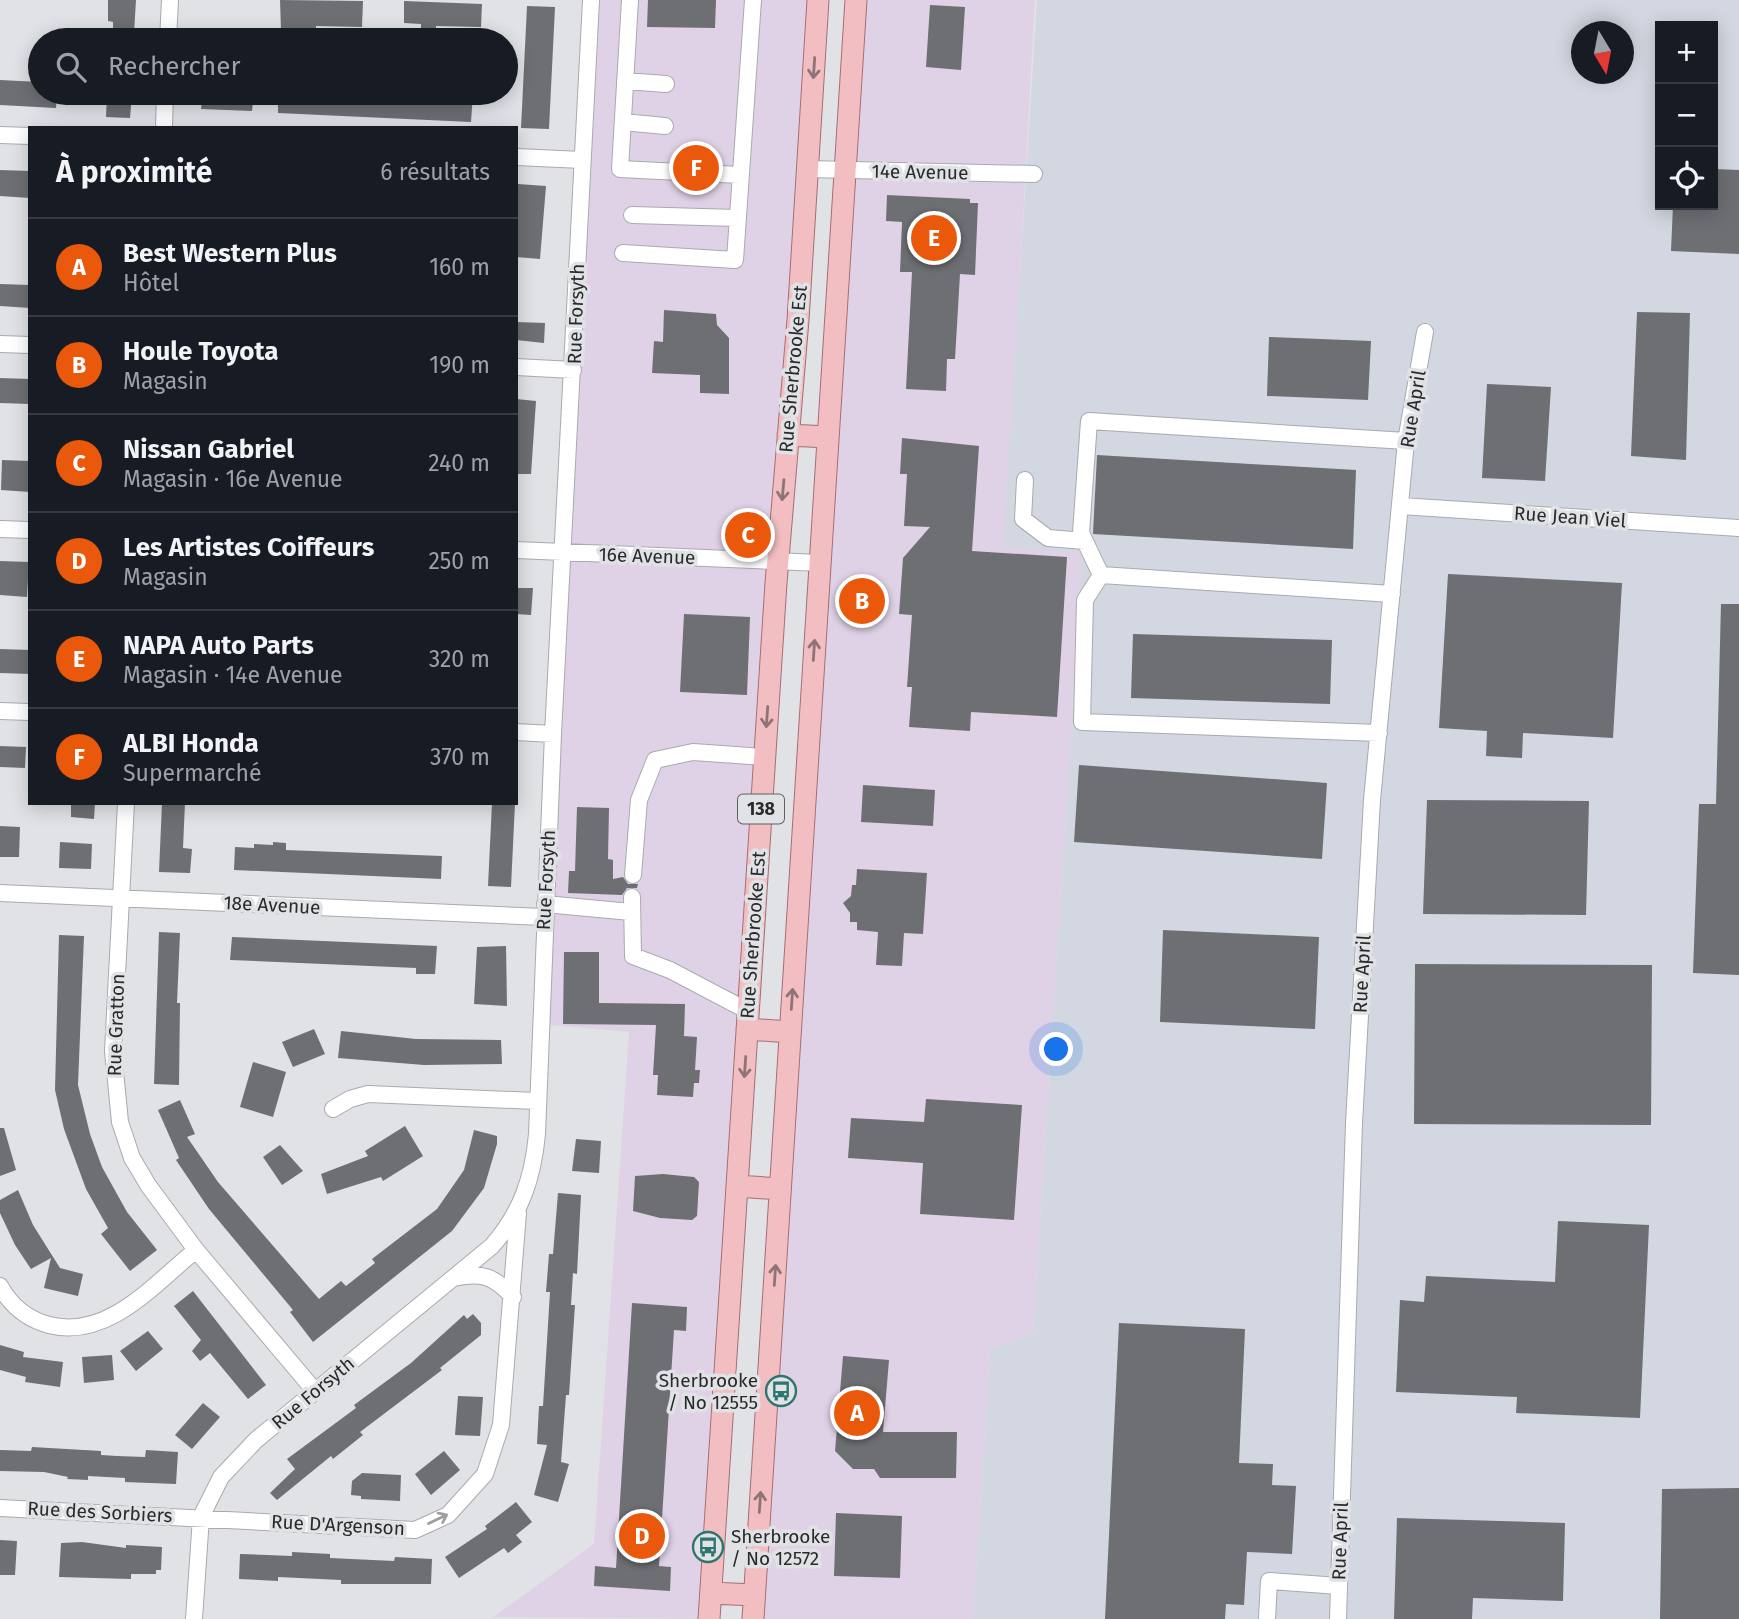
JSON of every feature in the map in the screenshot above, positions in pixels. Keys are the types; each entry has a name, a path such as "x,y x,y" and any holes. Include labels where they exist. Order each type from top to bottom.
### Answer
{"main road":[{"name":"Rue Sherbrooke Est","path":"709,1619 777,561 798,320 818,0"},
{"name":"Rue Sherbrooke Est","path":"753,1619 856,0"},
{"path":"798,320 835,322"},
{"path":"788,435 828,437"},
{"path":"748,1020 790,1032"},
{"path":"737,1186 780,1189"},
{"path":"711,1593 754,1595"}],"street":[{"path":"169,28 170,0"},
{"name":"Rue Forsyth","path":"194,1619 201,1517 209,1496 236,1457 492,1246 519,1209 535,1156 553,734 591,0"},
{"path":"630,0 620,169 740,175"},
{"path":"623,253 736,260 753,0"},
{"path":"625,81 666,84"},
{"path":"164,126 165,105"},
{"path":"623,122 665,126"},
{"path":"0,135 28,136"},
{"path":"518,157 582,160"},
{"name":"14e Avenue","path":"807,169 1034,174"},
{"path":"632,215 737,218"},
{"name":"Rue April","path":"1338,1619 1354,1124 1379,733 1406,441 1425,332"},
{"path":"0,344 28,345"},
{"path":"518,367 573,370"},
{"path":"1101,575 1081,533 1089,421 1406,441"},
{"path":"1025,480 1023,519 1048,538 1084,541"},
{"name":"Rue Jean Viel","path":"1401,506 1739,528"},
{"path":"0,529 28,530"},
{"name":"16e Avenue","path":"518,550 820,563"},
{"path":"1101,575 1392,594"},
{"path":"1101,575 1085,600 1082,722 1379,733"},
{"path":"0,711 28,712"},
{"path":"518,732 553,734"},
{"path":"633,875 639,800 655,760 693,752 765,757"},
{"name":"Rue Gratton","path":"127,805 113,1051 120,1122 132,1158 148,1185 196,1250 314,1391"},
{"name":"18e Avenue","path":"0,893 545,911 631,904 634,956 670,970 748,1020"},
{"path":"333,1109 350,1099 369,1094 536,1101"},
{"name":"Rue D'Argenson","path":"201,1517 415,1530 448,1515 485,1474 501,1425 519,1209"},
{"path":"0,1286 12,1305 25,1315 61,1328 83,1328 117,1314 196,1250"},
{"path":"453,1279 473,1274 486,1275 499,1282 513,1297"},
{"name":"Rue des Sorbiers","path":"0,1508 201,1517"},
{"path":"1267,1619 1269,1581 1339,1586"}],"shaded area":[{"path":"594,0 813,0 709,1619 493,1617 594,1544 629,1032 541,1024"},
{"path":"855,0 1035,0 1006,528 1083,537 1033,1333 990,1350 973,1619 753,1619"},
{"path":"1037,0 1739,0 1739,1619 973,1619 990,1350 1033,1333 1082,553 1003,547"}],"building":[{"path":"108,0 136,0 134,28 113,28 113,22 108,21"},
{"path":"280,0 363,1 362,27 281,28"},
{"path":"648,0 716,0 715,28 647,27"},
{"path":"404,1 482,4 481,27 421,28 421,24 404,23"},
{"path":"930,5 965,7 961,70 926,67"},
{"path":"527,6 555,7 549,129 521,128"},
{"path":"0,80 28,81 28,105 56,105 56,108 0,105"},
{"path":"106,105 131,105 130,118 106,117"},
{"path":"202,105 253,105 252,111 201,109"},
{"path":"278,105 472,105 471,122 278,113"},
{"path":"1718,169 1739,170 1739,254 1671,251 1673,210 1718,210"},
{"path":"0,170 28,171 28,198 0,196"},
{"path":"518,184 546,186 540,259 518,257"},
{"path":"887,195 970,199 970,203 978,203 975,275 960,274 955,359 947,359 946,391 906,389 912,272 900,272 902,222 886,221"},
{"path":"0,284 28,285 28,308 0,306"},
{"path":"664,310 716,314 717,325 729,338 729,394 700,393 700,375 652,373 654,341 663,342"},
{"path":"1637,312 1690,313 1686,460 1631,456"},
{"path":"518,322 545,323 544,343 518,340"},
{"path":"1269,337 1371,341 1368,400 1267,396"},
{"path":"0,378 28,379 28,404 0,403"},
{"path":"1487,384 1551,387 1545,481 1482,478"},
{"path":"518,399 536,401 531,474 518,474"},
{"path":"902,438 979,446 972,551 1067,557 1057,717 971,712 970,731 909,727 912,687 907,687 912,615 899,614 903,558 930,527 904,526 907,474 900,474"},
{"path":"1097,455 1356,470 1353,549 1093,534"},
{"path":"2,460 28,461 28,492 1,490"},
{"path":"0,561 28,562 27,597 0,595"},
{"path":"1448,574 1622,583 1613,738 1523,733 1522,758 1486,756 1487,731 1439,728"},
{"path":"518,588 533,588 531,615 518,614"},
{"path":"1721,604 1739,604 1739,975 1693,973 1699,804 1716,804"},
{"path":"684,614 750,617 747,695 680,692"},
{"path":"1133,634 1332,640 1330,704 1131,698"},
{"path":"0,649 28,650 28,674 0,673"},
{"path":"0,746 26,747 25,768 0,767"},
{"path":"1079,765 1327,783 1322,859 1074,842"},
{"path":"863,785 935,790 933,826 861,822"},
{"path":"1427,800 1589,801 1586,915 1423,914"},
{"path":"71,805 95,805 94,819 71,817"},
{"path":"162,805 185,805 183,848 192,849 190,873 159,872"},
{"path":"492,805 515,805 511,887 488,886"},
{"path":"577,807 609,808 608,859 613,860 613,879 623,877 628,884 638,884 637,888 627,888 622,895 568,893 569,871 575,871"},
{"path":"0,826 20,827 19,857 0,857"},
{"path":"60,842 92,844 91,869 59,868"},
{"path":"273,842 286,843 286,850 442,856 441,879 234,870 235,847 254,848 254,844 273,845"},
{"path":"857,869 927,873 923,934 904,933 902,966 876,965 878,932 857,930 857,922 850,922 850,913 843,903 851,896 852,885 856,885"},
{"path":"1163,930 1319,937 1315,1029 1160,1022"},
{"path":"159,932 180,933 177,1003 180,1003 179,1085 154,1084"},
{"path":"59,935 84,936 78,1085 90,1134 102,1167 127,1212 157,1250 130,1271 101,1234 108,1228 86,1189 64,1129 55,1090"},
{"path":"232,937 437,946 435,974 416,974 416,968 230,960"},
{"path":"506,946 507,1006 474,1004 477,947"},
{"path":"564,952 599,952 599,1003 685,1004 684,1036 697,1037 695,1070 700,1070 699,1083 694,1083 693,1097 657,1095 658,1075 653,1075 656,1025 563,1024"},
{"path":"1415,964 1652,965 1651,1125 1414,1124"},
{"path":"314,1029 325,1054 293,1067 282,1042"},
{"path":"341,1031 416,1039 501,1040 502,1064 424,1065 338,1058"},
{"path":"253,1062 286,1072 273,1117 240,1107"},
{"path":"926,1099 1022,1105 1014,1220 920,1214 923,1163 848,1158 851,1118 924,1122"},
{"path":"180,1100 195,1134 187,1137 218,1182 319,1299 341,1281 346,1286 375,1263 372,1259 437,1209 464,1170 474,1130 497,1136 497,1144 484,1188 452,1231 313,1342 290,1312 293,1310 209,1209 176,1160 179,1158 158,1110"},
{"path":"405,1126 423,1156 383,1181 381,1177 327,1194 321,1174 368,1156 365,1151"},
{"path":"0,1128 4,1128 16,1170 0,1176"},
{"path":"576,1139 601,1141 599,1173 572,1171"},
{"path":"280,1145 303,1171 282,1185 263,1157"},
{"path":"663,1174 694,1177 699,1182 697,1216 692,1220 660,1218 633,1211 635,1176"},
{"path":"18,1190 33,1225 60,1268 83,1274 78,1296 44,1288 51,1258 31,1269 15,1245 0,1213 0,1200"},
{"path":"558,1193 581,1195 577,1274 573,1273 571,1305 575,1305 569,1395 566,1395 561,1462 569,1464 558,1502 534,1495 547,1445 537,1444 539,1406 543,1406 550,1292 546,1292 549,1254 553,1254"},
{"path":"1558,1221 1649,1225 1640,1418 1516,1413 1517,1397 1396,1392 1400,1300 1424,1302 1426,1276 1555,1282"},
{"path":"193,1291 266,1385 248,1399 210,1353 200,1361 192,1351 201,1340 174,1306"},
{"path":"632,1303 687,1307 686,1331 674,1330 659,1566 671,1567 670,1591 594,1586 595,1566 616,1568"},
{"path":"473,1314 481,1323 481,1335 440,1368 442,1370 360,1432 363,1435 333,1459 331,1456 277,1500 270,1493 295,1469 287,1459 356,1408 354,1405 411,1363 464,1315 467,1319"},
{"path":"1119,1323 1245,1329 1239,1463 1273,1464 1272,1485 1296,1486 1292,1554 1247,1552 1244,1605 1226,1604 1225,1619 1105,1619"},
{"path":"148,1331 163,1349 136,1371 120,1351"},
{"path":"0,1345 24,1352 23,1357 63,1362 60,1387 25,1382 26,1377 0,1370"},
{"path":"112,1355 114,1380 84,1383 82,1357"},
{"path":"843,1356 889,1360 883,1432 957,1432 956,1478 880,1478 874,1469 853,1469 835,1451"},
{"path":"458,1396 483,1397 480,1436 455,1435"},
{"path":"203,1403 220,1417 192,1449 175,1435"},
{"path":"32,1447 145,1457 146,1450 178,1452 176,1484 125,1482 125,1478 88,1476 88,1480 67,1479 68,1477 44,1472 0,1471 0,1450 31,1451"},
{"path":"444,1451 460,1470 431,1495 415,1474"},
{"path":"362,1473 401,1475 400,1501 361,1499 361,1496 351,1495 352,1481"},
{"path":"1739,1488 1739,1619 1660,1619 1662,1489"},
{"path":"516,1502 532,1522 516,1535 522,1542 508,1553 504,1548 459,1578 445,1557 487,1529 485,1526"},
{"path":"836,1513 902,1516 900,1578 834,1576"},
{"path":"1397,1518 1565,1523 1563,1601 1473,1598 1472,1619 1394,1619"},
{"path":"0,1540 17,1541 15,1575 0,1575"},
{"path":"82,1542 126,1548 126,1545 162,1547 161,1570 156,1570 156,1574 131,1574 131,1579 59,1577 61,1543"},
{"path":"292,1552 330,1554 330,1558 394,1561 395,1557 432,1559 431,1584 341,1584 341,1580 278,1577 278,1581 239,1579 240,1554 292,1556"}],"place":[{"name":"ALBI Honda","path":"696,168"},
{"name":"NAPA Auto Parts","path":"934,238"},
{"name":"Nissan Gabriel","path":"748,535"},
{"name":"Houle Toyota","path":"862,601"},
{"name":"Sherbrooke / No 12555","path":"781,1391"},
{"name":"Best Western Plus","path":"857,1413"},
{"name":"Les Artistes Coiffeurs","path":"642,1536"},
{"name":"Sherbrooke / No 12572","path":"708,1547"}]}
